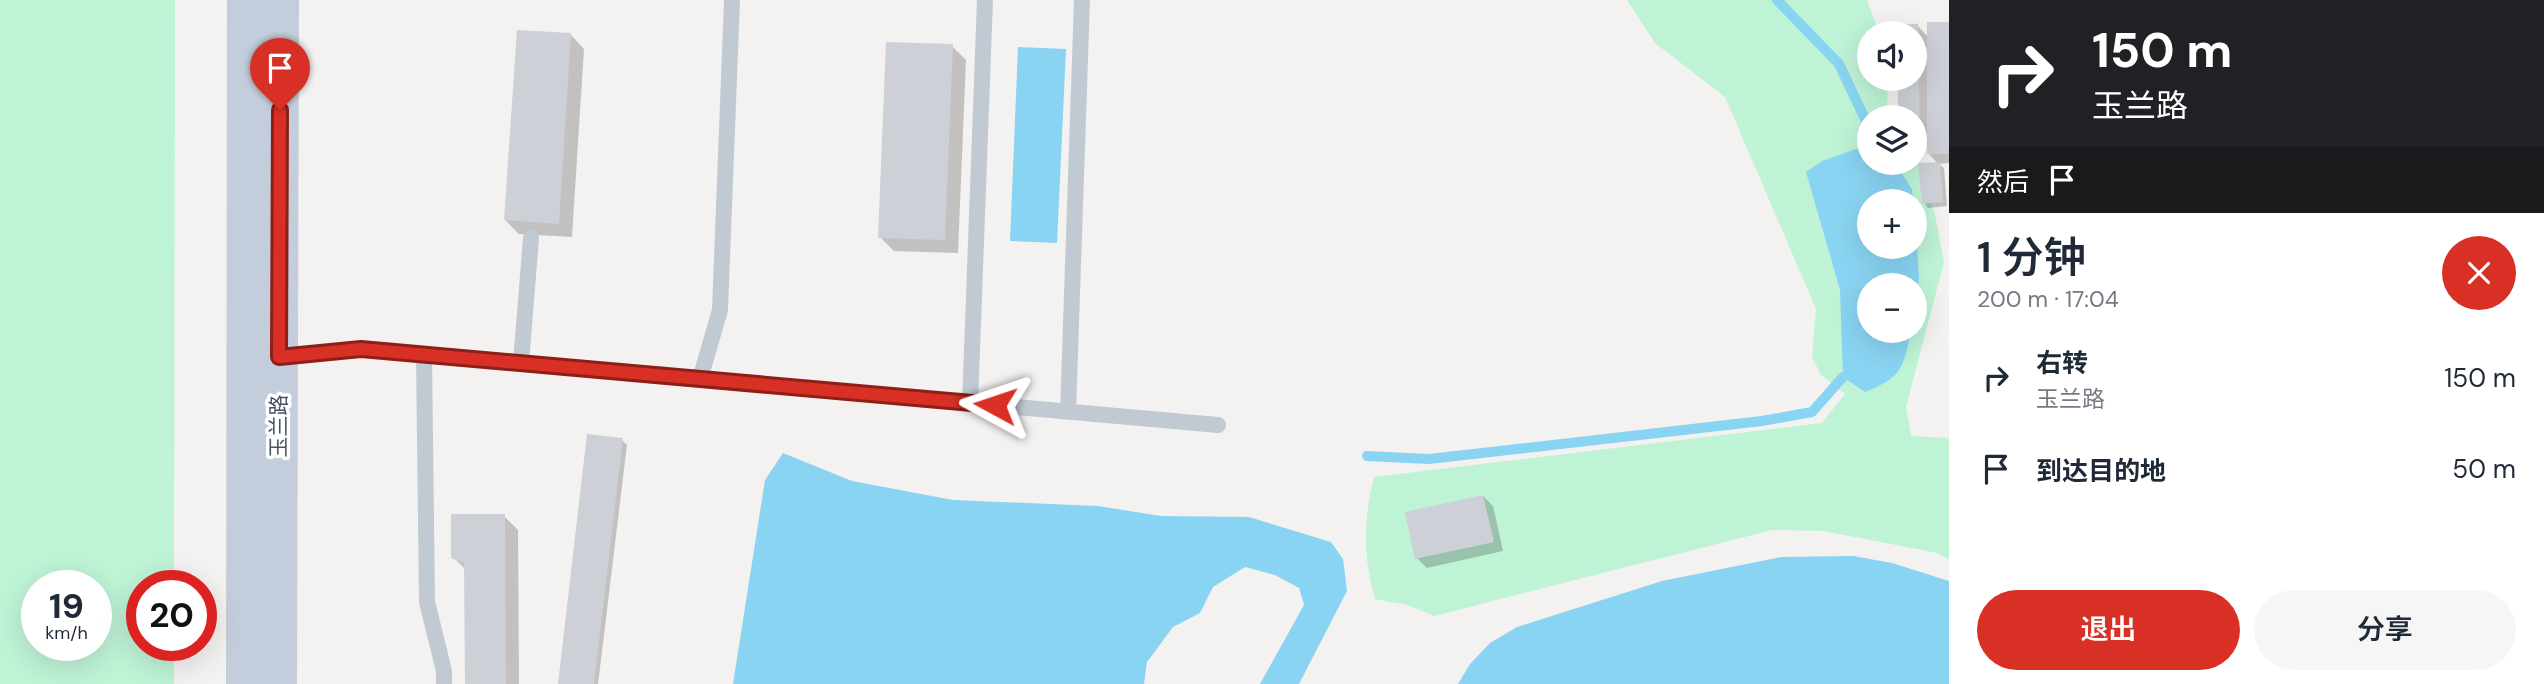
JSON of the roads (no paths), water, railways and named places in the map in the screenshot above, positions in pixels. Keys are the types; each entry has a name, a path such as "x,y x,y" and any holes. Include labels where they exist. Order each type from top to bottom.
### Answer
{"street":[{"name":"玉兰路","path":"246,0 262,359"},
{"name":"玉兰路","path":"261,679 262,359 280,0"}],"lane":[{"path":"700,379 720,310 732,0"},
{"path":"970,403 985,0"},
{"path":"1068,412 1082,0"},
{"path":"521,363 531,238"},
{"path":"262,359 361,349 1218,425"},
{"path":"424,354 427,602 444,671 444,684"}],"water":[{"path":"1018,47 1066,49 1057,243 1010,241"},
{"path":"1857,149 1857,175 1903,175 1912,189 1857,189 1857,259 1918,259 1919,273 1857,273 1857,343 1908,343 1903,363 1894,376 1865,392 1843,377 1840,290 1806,172 1822,161"},
{"path":"783,453 852,481 953,500 1098,506 1161,516 1249,517 1331,542 1343,559 1347,591 1299,684 1260,684 1304,605 1299,588 1275,575 1245,567 1213,587 1200,613 1173,627 1147,662 1144,684 733,684 765,480"},
{"path":"1853,556 1892,563 1949,581 1949,684 1458,684 1470,664 1490,643 1517,627 1662,581 1781,557"}],"waterway":[{"path":"1777,0 1839,64 1858,105"},
{"path":"1367,456 1429,459 1762,421 1812,412 1843,377"}]}
